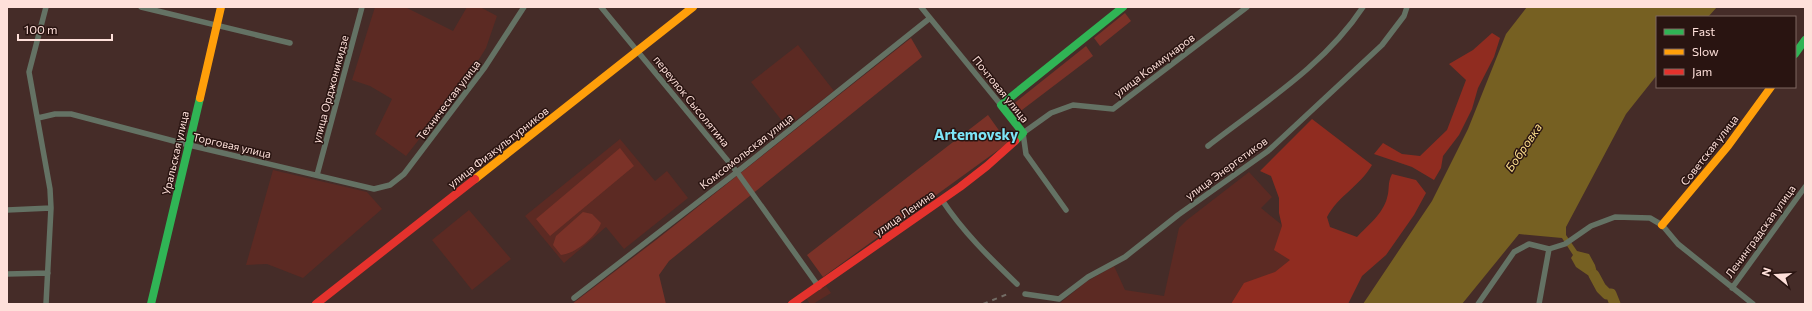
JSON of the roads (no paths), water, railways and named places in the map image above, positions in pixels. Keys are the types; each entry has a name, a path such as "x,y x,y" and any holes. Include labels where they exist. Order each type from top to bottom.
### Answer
{"street":[{"path":"46,7 29,72 38,118 51,208 46,304"},
{"path":"141,7 290,43"},
{"name":"Уральская улица","path":"151,304 221,7"},
{"name":"улица Орджоникидзе","path":"317,175 362,7"},
{"name":"Техническая улица","path":"374,189 390,185 404,174 485,67 524,7"},
{"name":"переулок Сысолятина","path":"602,7 737,172 819,287"},
{"name":"улица Физкультурников","path":"316,304 693,7"},
{"name":"Почтовая улица","path":"921,7 1023,133 1026,154 1066,210"},
{"path":"1001,105 1123,7"},
{"name":"улица Коммунаров","path":"1023,133 1051,113 1073,105 1113,109 1247,7"},
{"path":"1208,146 1288,84 1332,47 1363,7"},
{"name":"улица Энергетиков","path":"1025,294 1059,298 1088,277 1125,257 1178,215 1268,151 1382,45 1404,16 1407,7"},
{"name":"Комсомольская улица","path":"574,298 737,172 930,18"},
{"path":"1796,53 1805,40"},
{"name":"Советская улица","path":"1662,225 1728,146 1770,88"},
{"name":"Торговая улица","path":"38,118 55,114 71,114 189,145 374,189"},
{"name":"улица Ленина","path":"792,304 819,287 942,200 1011,146 1023,133"},
{"name":"Ленинградская улица","path":"1732,288 1805,187"},
{"path":"942,200 952,215 977,245 1017,284"},
{"path":"7,210 51,208"},
{"path":"1478,304 1514,252 1529,244 1548,249 1566,244 1590,226 1615,217 1650,218 1662,225 1678,244 1753,304"},
{"path":"1539,304 1548,249"},
{"path":"7,274 48,273"}],"water":[{"name":"Бобровка","path":"1527,7 1717,7 1709,16 1656,16 1656,76 1626,114 1566,227 1566,235 1577,251 1589,254 1595,265 1601,288 1595,280 1576,267 1571,258 1573,255 1562,238 1519,234 1462,304 1363,304 1432,201 1468,129 1506,34"}],"waterway":[{"path":"1594,275 1601,288 1607,294 1611,294 1615,304"}],"railway":[{"path":"983,304 1010,293"}],"district":[{"name":"Artemovsky","path":"976,134"}]}
